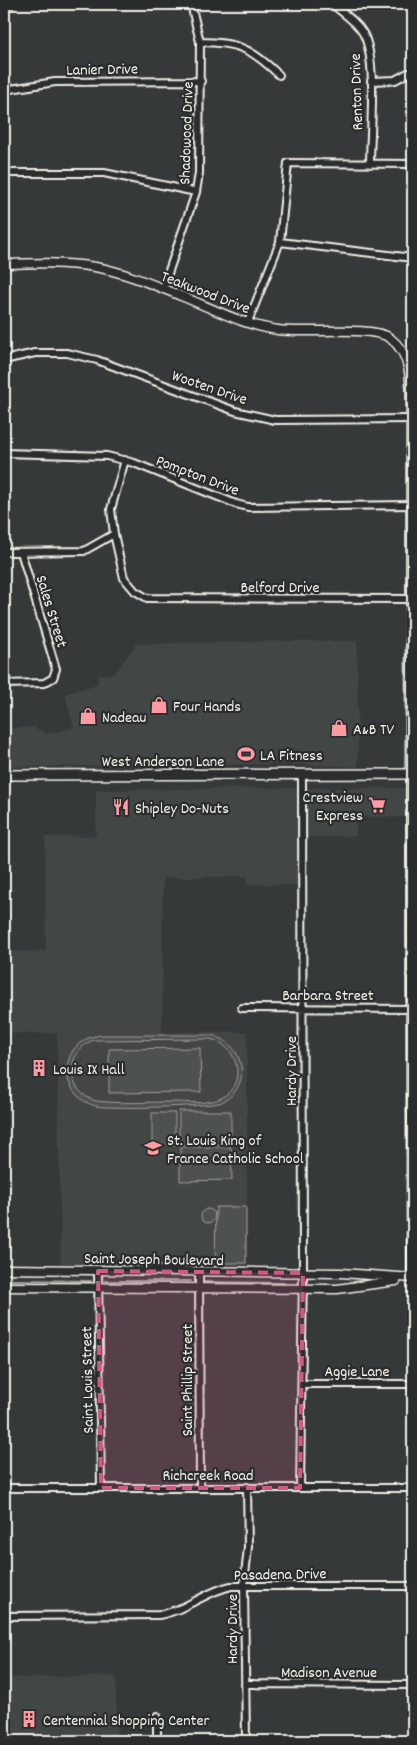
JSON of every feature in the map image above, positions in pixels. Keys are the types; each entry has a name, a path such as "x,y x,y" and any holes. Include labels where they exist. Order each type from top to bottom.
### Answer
{"main road":[{"name":"West Anderson Lane","path":"4,775 412,774"}],"street":[{"path":"4,5 11,4"},
{"name":"Shadowood Drive","path":"163,288 196,192 200,159 200,42 190,4"},
{"name":"Renton Drive","path":"332,4 357,25 364,35 371,81 370,164"},
{"path":"200,42 219,42 247,48 262,58 279,75"},
{"path":"371,81 395,80 408,73"},
{"name":"Lanier Drive","path":"4,90 55,82 201,81"},
{"path":"248,322 280,242 288,163 413,164"},
{"path":"4,173 104,173 196,192"},
{"path":"280,242 413,258"},
{"name":"Teakwood Drive","path":"4,264 31,263 94,267 163,288 248,322 277,330 378,332 397,344 405,353 409,365 412,419"},
{"name":"Wooten Drive","path":"4,360 35,353 67,353 90,358 236,411 275,420 412,419"},
{"path":"412,419 412,774 410,803 412,805 410,813 412,1278"},
{"name":"Pompton Drive","path":"4,453 107,456 126,460 236,504 248,507 413,505"},
{"path":"4,552 84,552 114,534 111,509 126,460"},
{"name":"Belford Drive","path":"114,534 124,578 135,592 147,598 412,599"},
{"name":"Sales Street","path":"4,684 44,683 53,678 56,669 21,552"},
{"name":"Hardy Drive","path":"300,1488 304,1007 302,775"},
{"name":"Barbara Street","path":"242,1008 412,1009"},
{"name":"Saint Joseph Boulevard","path":"4,1269 341,1273 412,1278"},
{"name":"Saint Louis Street","path":"98,1271 101,1488"},
{"name":"Saint Phillip Street","path":"199,1272 200,1487"},
{"name":"Saint Joseph Boulevard","path":"4,1287 303,1290 337,1289 412,1278"},
{"name":"Aggie Lane","path":"302,1384 413,1384"},
{"name":"Hardy Drive","path":"246,1741 244,1585 248,1547 247,1487"},
{"name":"Richcreek Road","path":"4,1488 413,1488"},
{"name":"Pasadena Drive","path":"4,1616 159,1615 188,1607 223,1588 244,1585 413,1586"},
{"name":"Madison Avenue","path":"244,1684 413,1685"},
{"path":"157,1716 157,1741"}],"highlighted area":[{"path":"98,1271 303,1273 300,1488 101,1488"}],"shaded area":[{"path":"357,641 358,767 294,764 4,767 4,729 36,727 37,730 43,730 44,734 74,728 65,694 98,684 97,675 113,673 136,644"},
{"path":"413,788 413,817 356,817 356,836 308,837 306,886 247,884 247,876 163,878 162,1032 247,1032 247,1265 61,1264 57,1033 4,1033 4,952 46,951 45,837 96,836 96,790"},
{"path":"211,1035 222,1039 231,1046 237,1055 241,1065 241,1076 238,1086 232,1095 222,1102 214,1104 105,1107 90,1104 75,1093 69,1082 67,1070 70,1055 78,1044 90,1037","holes":["210,1039 221,1043 235,1060 236,1080 232,1089 224,1097 212,1101 196,1103 96,1101 78,1090 74,1081 72,1072 77,1054 93,1040"]},
{"path":"200,1048 201,1092 109,1093 109,1049"},
{"path":"179,1111 231,1111 231,1144 179,1145"},
{"path":"152,1113 175,1113 175,1145 152,1145"},
{"path":"180,1147 231,1147 232,1180 180,1181"},
{"path":"216,1207 246,1207 246,1263 215,1263"},
{"path":"208,1209 213,1211 215,1216 213,1221 208,1223 203,1221 201,1216 203,1211"},
{"path":"116,1676 117,1741 4,1741 4,1678"}],"waterway":[{"path":"9,1280 91,1281"},
{"path":"105,1281 191,1281"},
{"path":"204,1282 284,1283"}],"railway":[{"path":"405,4 413,11"}],"place":[{"name":"Four Hands","path":"159,705"},
{"name":"Nadeau","path":"88,716"},
{"name":"A&B TV","path":"339,728"},
{"name":"LA Fitness","path":"246,754"},
{"name":"Crestview Express","path":"377,805"},
{"name":"Shipley Do-Nuts","path":"121,807"},
{"name":"Louis IX Hall","path":"39,1068"},
{"name":"St. Louis King of France Catholic School","path":"153,1148"},
{"name":"Centennial Shopping Center","path":"29,1719"}]}
